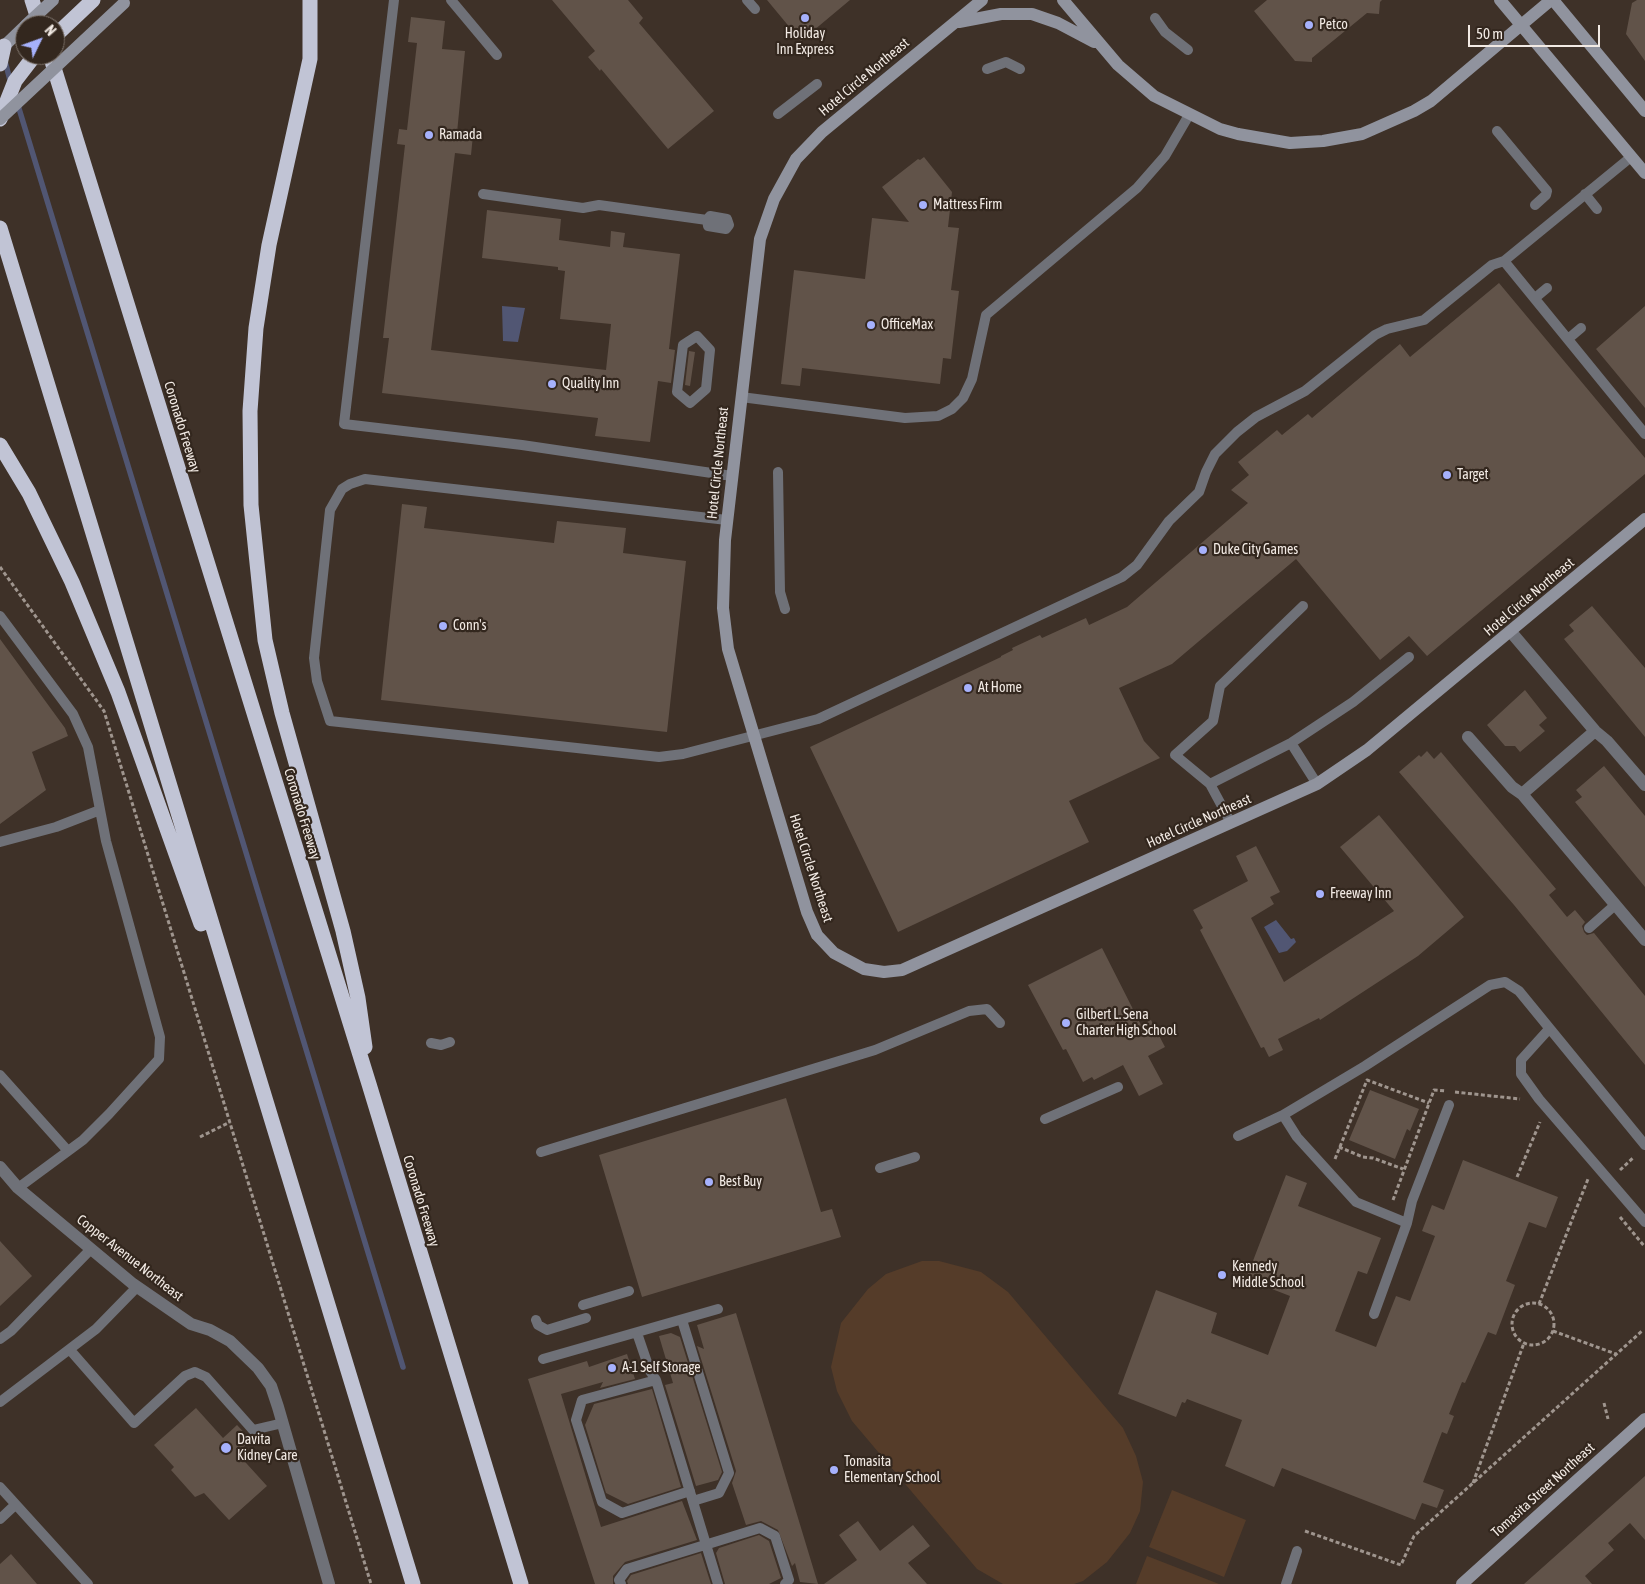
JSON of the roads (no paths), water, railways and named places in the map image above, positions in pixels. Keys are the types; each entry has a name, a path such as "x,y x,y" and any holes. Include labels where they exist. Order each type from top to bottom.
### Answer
{"highway":[{"path":"32,0 37,15"},
{"path":"65,27 93,0"},
{"path":"310,0 310,59 269,245 256,328 250,411 251,505 256,572 265,640 282,713 352,968 358,998 369,1084"},
{"path":"0,64 2,48"},
{"path":"0,119 15,80 27,65"},
{"name":"Coronado Freeway","path":"53,65 369,1084 521,1584"},
{"path":"0,228 413,1584"},
{"path":"0,445 29,493 72,582 118,692 265,1102"}],"street":[{"path":"37,15 53,0"},
{"path":"952,24 965,0"},
{"name":"Hotel Circle Northeast","path":"982,0 822,132 796,160 787,175 774,199 760,239 727,520 723,608 728,649 811,924 824,944 834,953 854,965 875,971 902,970 1317,784 1367,750 1645,519"},
{"path":"1063,0 1102,46 1139,85 1189,115 1238,134 1281,142 1322,141 1362,134 1398,120 1431,101 1552,0 1645,111"},
{"path":"1500,0 1645,173"},
{"path":"0,119 126,1"},
{"path":"952,24 992,15 1018,12 1032,14 1058,23 1102,46"},
{"path":"2,48 15,36"},
{"path":"1511,632 1594,731 1607,741 1645,785"},
{"path":"1522,794 1594,731"},
{"path":"1468,737 1512,788 1522,794 1645,940"},
{"name":"Copper Avenue Northeast","path":"0,1167 18,1188 137,1287 191,1324 210,1330 230,1341 244,1353 271,1386 328,1584"},
{"name":"Tomasita Street Northeast","path":"1462,1584 1645,1419"}],"lane":[{"path":"394,0 344,424 522,445 732,476"},
{"path":"451,0 497,55"},
{"path":"747,0 754,9"},
{"path":"1155,18 1166,32 1188,50"},
{"path":"987,69 1006,62 1020,69"},
{"path":"778,114 817,84"},
{"path":"741,397 906,418 938,416 952,409 963,398 972,379 986,314 1137,188 1165,156 1189,115"},
{"path":"1497,131 1548,191 1535,205"},
{"path":"727,520 365,479 356,481 342,489 330,510 314,658 315,672 330,721 648,757 683,754 818,719 1122,577 1137,565 1169,520 1199,492 1215,454 1237,432 1256,417 1306,392 1375,335 1424,320 1492,266 1504,261 1631,156"},
{"path":"483,194 583,208 599,204 707,220"},
{"path":"1585,194 1597,208"},
{"path":"1504,261 1645,434"},
{"path":"1534,298 1547,288"},
{"path":"1568,339 1581,328"},
{"path":"697,336 710,350 706,389 690,403 677,392 683,345 697,336"},
{"path":"778,472 780,592 785,609"},
{"path":"1231,823 1210,784 1175,755 1213,721 1220,686 1303,606"},
{"path":"0,616 73,714 88,747 106,841 160,1037 159,1059 109,1114 83,1140 18,1188"},
{"path":"1210,784 1292,743 1353,702 1409,657"},
{"path":"1292,743 1317,784"},
{"path":"0,842 56,827 100,810"},
{"path":"1589,928 1615,905"},
{"path":"1238,1136 1283,1114 1409,1038 1490,985 1504,982 1519,991 1645,1145"},
{"path":"541,1152 875,1050 969,1011 987,1009 1000,1023"},
{"path":"1549,1029 1521,1060 1521,1074 1539,1100 1645,1222"},
{"path":"431,1043 441,1045 450,1042"},
{"path":"0,1075 68,1150"},
{"path":"1045,1119 1118,1087"},
{"path":"1374,1314 1407,1224 1412,1202 1449,1105"},
{"path":"1283,1114 1297,1137 1330,1175 1362,1206 1407,1224"},
{"path":"880,1168 915,1157"},
{"path":"0,1339 12,1331 91,1248"},
{"path":"0,1402 70,1350 113,1314 137,1287"},
{"path":"583,1305 629,1290"},
{"path":"543,1359 718,1309"},
{"path":"536,1320 538,1325 547,1330 586,1318"},
{"path":"656,1380 582,1400 576,1420 602,1502 622,1513 691,1496 719,1493 729,1474 682,1320"},
{"path":"637,1333 650,1371 656,1380 718,1584"},
{"path":"70,1350 134,1423 185,1376 195,1372 206,1377 253,1430 283,1423"},
{"path":"0,1487 88,1584"},
{"path":"0,1519 15,1505"},
{"path":"620,1584 619,1580 627,1569 760,1528 775,1536 788,1580 785,1584"},
{"path":"1286,1584 1297,1552"}],"water":[{"path":"502,306 525,308 518,342 503,341"},
{"path":"1276,920 1291,939 1294,938 1296,942 1287,951 1279,953 1264,927"}],"waterway":[{"path":"5,61 11,84"},
{"path":"17,102 403,1367"}],"place":[{"name":"Holiday Inn Express","path":"805,18"},
{"name":"Petco","path":"1309,25"},
{"name":"Ramada","path":"429,135"},
{"name":"Mattress Firm","path":"923,205"},
{"name":"OfficeMax","path":"871,325"},
{"name":"Quality Inn","path":"552,384"},
{"name":"Target","path":"1447,475"},
{"name":"Duke City Games","path":"1203,550"},
{"name":"Conn's","path":"443,626"},
{"name":"At Home","path":"968,688"},
{"name":"Freeway Inn","path":"1320,894"},
{"name":"Gilbert L. Sena Charter High School","path":"1066,1023"},
{"name":"Best Buy","path":"709,1182"},
{"name":"Kennedy Middle School","path":"1222,1275"},
{"name":"A-1 Self Storage","path":"612,1368"},
{"name":"Davita Kidney Care","path":"226,1448"},
{"name":"Tomasita Elementary School","path":"834,1470"}]}
